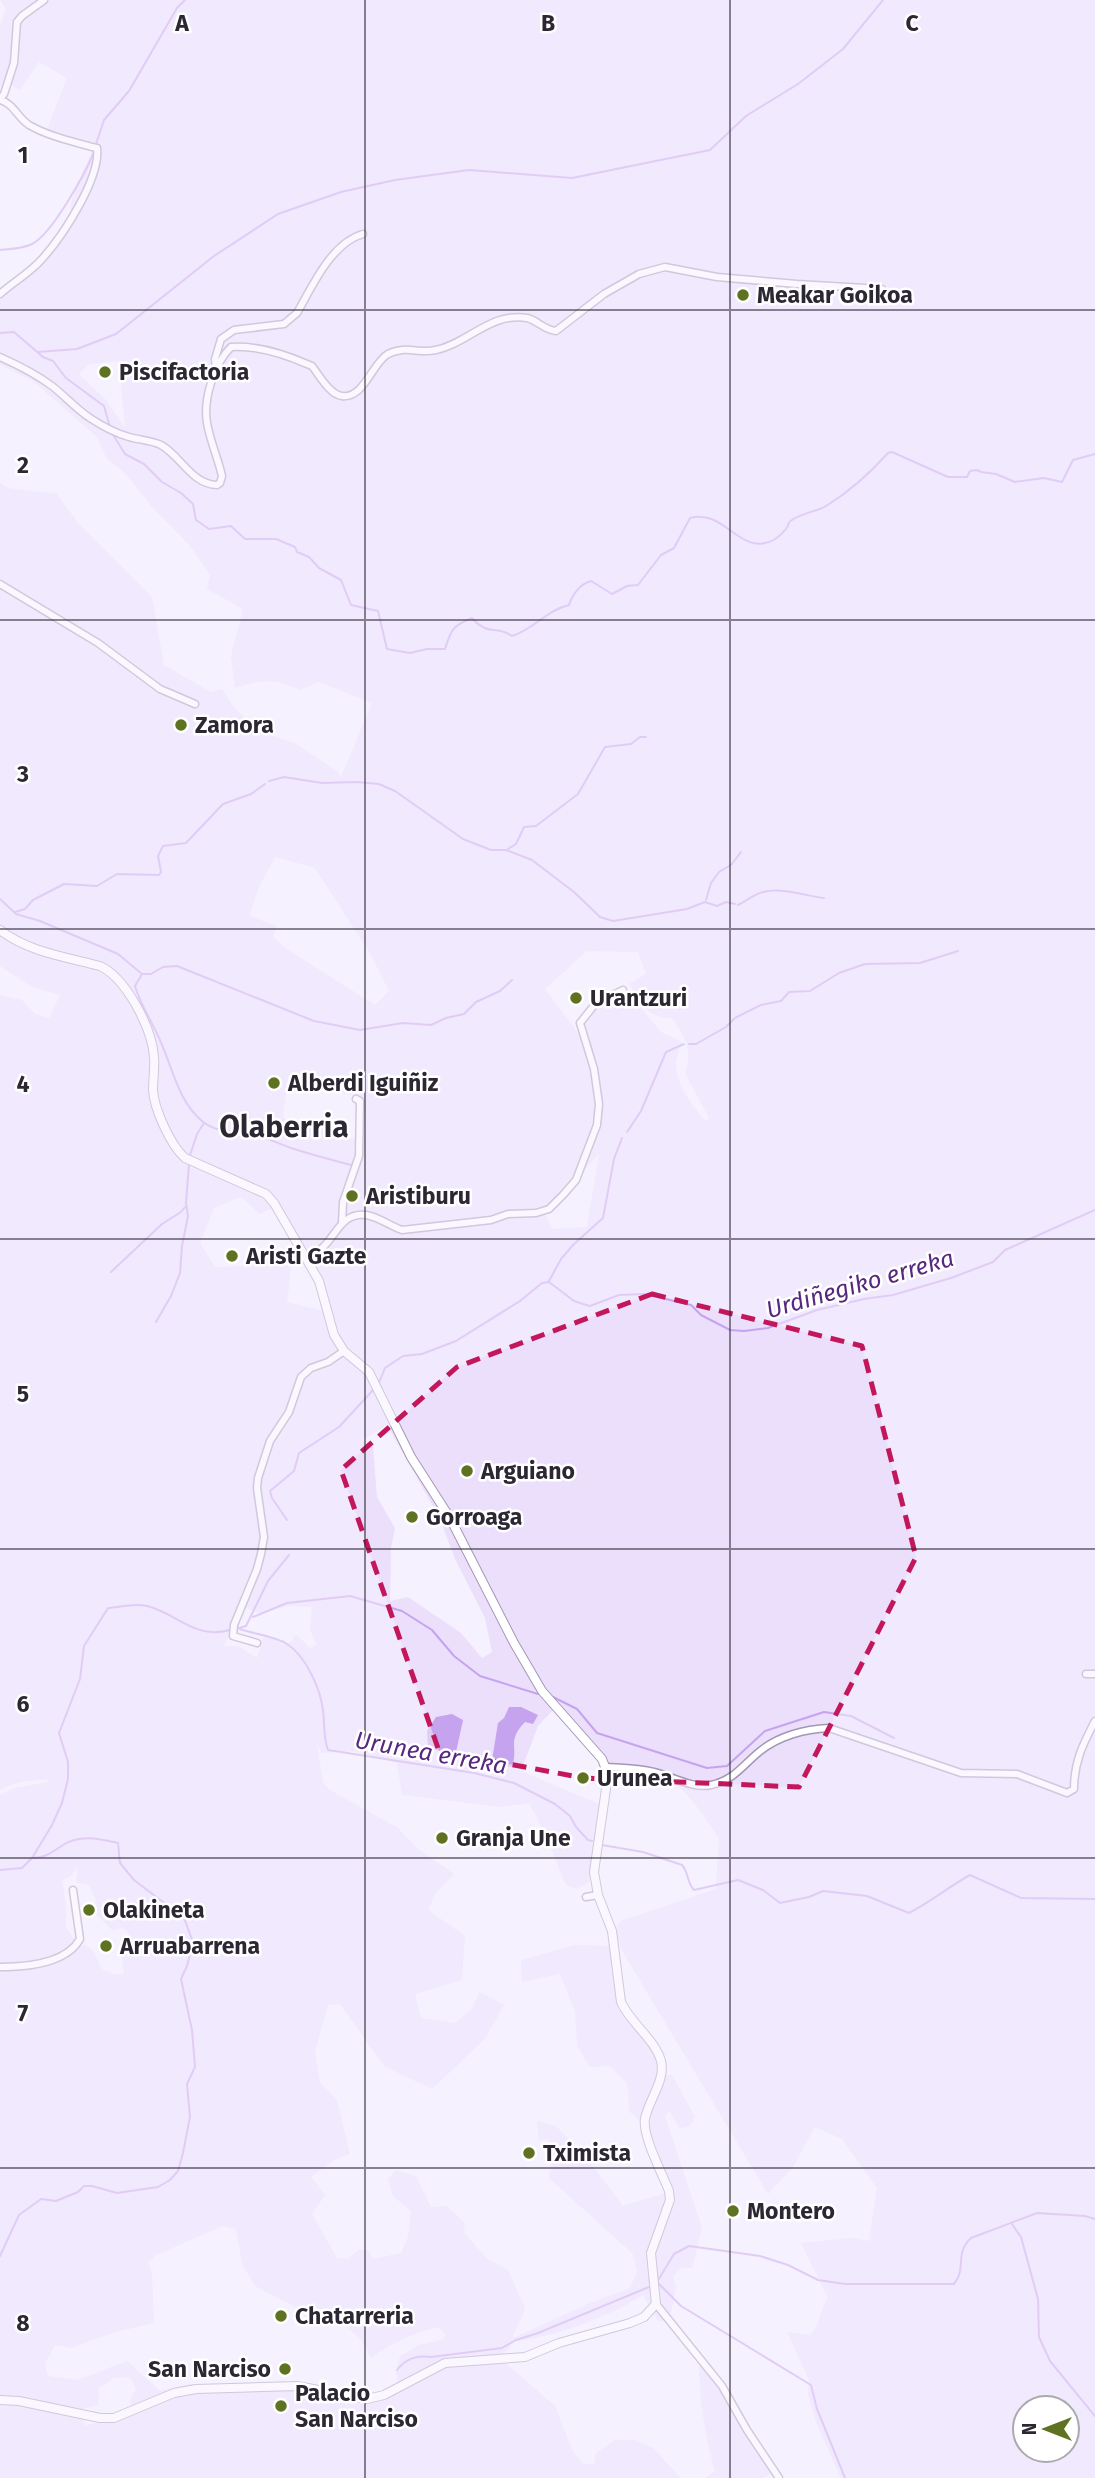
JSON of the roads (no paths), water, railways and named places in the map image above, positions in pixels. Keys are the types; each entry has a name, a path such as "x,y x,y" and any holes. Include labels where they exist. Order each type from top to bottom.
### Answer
{"street":[{"path":"0,294 41,261 69,224 93,172 97,153 97,148 32,126 6,102 0,100 14,63 17,22 44,0"},
{"path":"216,370 215,359 220,339 234,330 284,324 290,320 297,313 326,262 350,240 363,234"},
{"path":"0,357 44,381 89,417 111,430 160,445 173,454 186,470 208,484 217,485 222,476 208,429 206,411 216,370 225,353 232,347 244,346 291,357 312,366 335,394 344,397 355,393 386,355 399,349 435,351 491,322 503,319 528,318 546,330 556,331 604,294 639,274 665,267 717,277 882,289"},
{"path":"0,584 98,643 160,689 195,704"},
{"path":"0,930 11,939 30,947 100,966 122,982 146,1030 155,1056 153,1093 176,1150 185,1158 266,1194 274,1203 319,1281 334,1335 344,1351 369,1372 411,1457 450,1518 514,1643 542,1691 602,1759 606,1767 607,1782 595,1863 598,1895 612,1931 621,2002 654,2048 661,2061 662,2071 644,2120 670,2200 651,2253 656,2304 722,2386 747,2431 779,2478"},
{"path":"306,1259 321,1250 342,1223 353,1216 365,1215 402,1230 491,1220 508,1214 536,1213 549,1209 576,1180 597,1125 599,1104 594,1069 580,1023 596,1003 623,989"},
{"path":"342,1223 343,1202 359,1156 360,1101 356,1100"},
{"path":"257,1643 233,1636 257,1570 264,1537 258,1478 270,1441 289,1412 301,1377 344,1351"},
{"path":"1086,1674 1095,1674"},
{"path":"606,1767 648,1770 708,1786 722,1782 738,1772 758,1752 775,1741 810,1729 829,1728 961,1773 1017,1774 1067,1793 1074,1788 1079,1751 1095,1721"},
{"path":"0,1967 34,1965 61,1955 77,1944 80,1939 73,1890"},
{"path":"586,1898 598,1895"},
{"path":"0,2400 19,2401 100,2418 114,2418 174,2393 196,2389 296,2386 367,2399 384,2395 445,2363 525,2357 559,2343 630,2323 644,2318 656,2304"}],"waterway":[{"path":"96,144 104,120 129,91 177,8 185,0"},
{"path":"38,352 77,349 116,334 214,256 278,214 341,192 395,180 469,170 572,178 710,150 746,116 798,84 843,49 883,0"},
{"path":"0,250 32,244 49,229 94,152"},
{"path":"0,333 14,332 43,357 53,361 66,378 104,406 110,427"},
{"path":"112,433 125,454 144,464 162,482 193,504 196,520 209,529 231,526 245,539 276,539 295,547 297,552 309,557 319,568 341,580 351,605 378,611 387,649 410,653 445,649 453,629 472,618 483,627 512,636 569,605 577,590 591,581 612,594 627,586 638,585 661,555 674,548 690,518 709,518 753,543 772,541 796,518 822,508 843,495 888,453 892,452 948,477 967,477 970,471 977,470 1015,482 1044,478 1062,482 1073,460 1095,454"},
{"path":"508,849 516,844 524,827 536,826 578,794 605,747 631,744 640,737 646,737"},
{"path":"269,781 284,777 322,783 379,784 395,791 463,839 491,850 506,850 532,860 574,892 600,917 613,921 687,909 705,902 717,906 726,902 735,904"},
{"path":"15,912 25,909 33,900 64,884 97,886 117,874 159,875 161,872 158,856 163,846 186,843 223,804 251,794 265,784"},
{"path":"706,900 711,883 719,872 731,865 741,852"},
{"path":"738,905 757,894 771,891 824,898"},
{"path":"0,899 16,914 40,921 118,954 142,974 151,974 163,967 177,966 314,1021 360,1030 403,1023 431,1025 464,1014 476,1002 500,991 512,980"},
{"path":"689,1044 696,1044 726,1027 735,1018 761,1005 781,1001 789,992 810,991 839,973 865,964 920,963 958,951"},
{"path":"142,974 135,986 138,994 182,1095 202,1121 215,1128 251,1134 351,1165"},
{"path":"627,1132 641,1111 666,1052 684,1044"},
{"path":"190,1155 204,1123"},
{"path":"549,1281 561,1259 603,1218 614,1159 622,1138"},
{"path":"156,1322 180,1273 188,1216 186,1203 189,1164"},
{"path":"111,1272 162,1224 185,1207"},
{"name":"Urdiñegiko erreka","path":"379,1383 385,1368 403,1356 422,1354 456,1341 520,1301 542,1283 549,1282 574,1301 590,1306 619,1295 645,1294 691,1305 701,1315 730,1330 768,1328 817,1310 893,1295 951,1278 993,1262 1005,1250 1095,1210"},
{"name":"Urdiñegiko erreka","path":"287,1520 270,1491 294,1471 299,1453 339,1427 374,1389"},
{"name":"Urdiñegiko erreka","path":"235,1629 246,1626 268,1581 289,1555"},
{"path":"253,1617 287,1603 350,1596 402,1611 432,1630 454,1656 480,1676 538,1694"},
{"path":"0,1870 22,1868 32,1858 62,1803 68,1779 68,1762 59,1733 80,1679 84,1646 108,1608 147,1606 196,1629 217,1632 230,1630"},
{"name":"Urunea erreka","path":"240,1629 282,1641 300,1657 319,1693 328,1750 474,1773 514,1783 555,1804 570,1816 576,1827 592,1841"},
{"path":"553,1697 577,1709 597,1733 707,1768 727,1766 765,1731 824,1712 851,1716 894,1738"},
{"path":"0,2256 19,2215 41,2199 56,2201 78,2192 84,2186 117,2193 158,2187 170,2180 178,2171 183,2153 190,2117 187,2084 195,2067 192,2030 181,1979 193,1942 184,1918 134,1880 120,1863 118,1843 90,1838 76,1839 45,1856 32,1858"},
{"path":"602,1845 643,1852 682,1865 694,1890 738,1880 763,1890 780,1903 823,1891 867,1896 909,1913 970,1875 1021,1898 1095,1899"},
{"path":"657,2282 674,2254 689,2246 760,2256 788,2265 818,2280 845,2284 954,2284 960,2272 963,2250 971,2238 1037,2213 1095,2219"},
{"path":"1012,2224 1021,2237 1038,2299 1039,2337 1050,2361 1095,2416"},
{"path":"657,2282 681,2306 811,2385 817,2409 845,2478"},
{"path":"397,2370 416,2357 502,2348 649,2287"}],"place":[{"name":"Meakar Goikoa","path":"743,295"},
{"name":"Piscifactoria","path":"105,372"},
{"name":"Zamora","path":"181,725"},
{"name":"Urantzuri","path":"576,998"},
{"name":"Alberdi Iguiñiz","path":"274,1083"},
{"name":"Aristiburu","path":"352,1196"},
{"name":"Aristi Gazte","path":"232,1256"},
{"name":"Arguiano","path":"467,1471"},
{"name":"Gorroaga","path":"412,1517"},
{"name":"Urunea","path":"583,1778"},
{"name":"Granja Une","path":"442,1838"},
{"name":"Olakineta","path":"89,1910"},
{"name":"Arruabarrena","path":"106,1946"},
{"name":"Tximista","path":"529,2153"},
{"name":"Montero","path":"733,2211"},
{"name":"Chatarreria","path":"281,2316"},
{"name":"San Narciso","path":"285,2369"},
{"name":"Palacio San Narciso","path":"281,2406"}],"district":[{"name":"Olaberria","path":"284,1127"}]}
